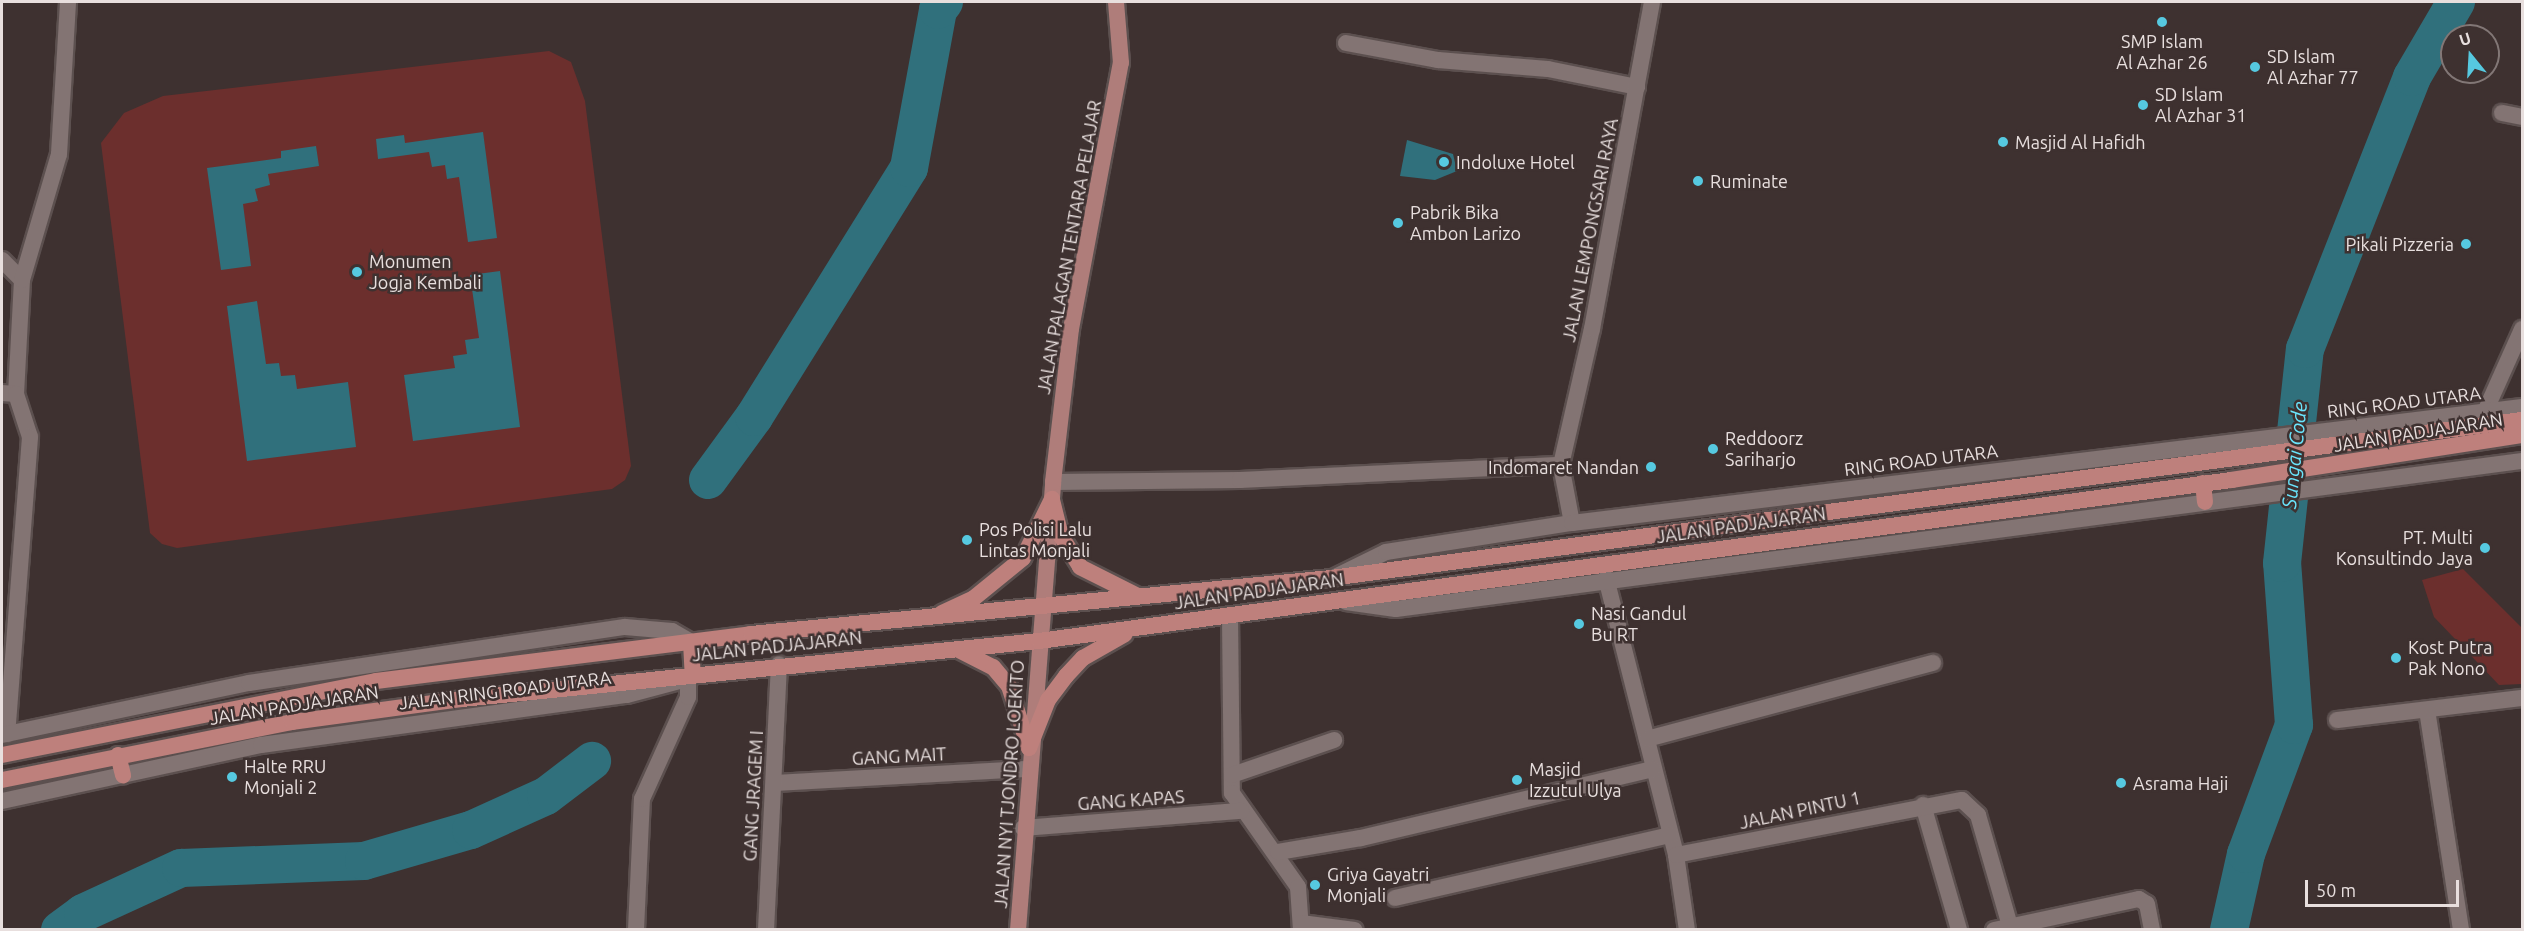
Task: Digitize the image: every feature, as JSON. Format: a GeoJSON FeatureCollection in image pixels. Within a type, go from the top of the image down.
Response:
{"type":"FeatureCollection","features":[{"type":"Feature","properties":{"kind":"highway","name":"JALAN PADJAJARAN"},"geometry":{"type":"LineString","coordinates":[[2,755],[376,681],[691,642],[1331,579],[2322,448],[2480,419],[2523,420]]}},
{"type":"Feature","properties":{"kind":"highway","name":"JALAN PADJAJARAN"},"geometry":{"type":"LineString","coordinates":[[2,780],[292,722],[691,678],[779,664],[1039,641],[2231,480],[2523,435]]}},
{"type":"Feature","properties":{"kind":"highway"},"geometry":{"type":"LineString","coordinates":[[2203,483],[2205,502]]}},
{"type":"Feature","properties":{"kind":"highway"},"geometry":{"type":"LineString","coordinates":[[1052,499],[1060,536],[1080,567],[1141,597]]}},
{"type":"Feature","properties":{"kind":"highway"},"geometry":{"type":"LineString","coordinates":[[930,618],[1003,578],[1039,535],[1052,499]]}},
{"type":"Feature","properties":{"kind":"highway"},"geometry":{"type":"LineString","coordinates":[[1331,579],[1334,601]]}},
{"type":"Feature","properties":{"kind":"highway"},"geometry":{"type":"LineString","coordinates":[[1029,748],[1048,700],[1066,676],[1109,641],[1142,627]]}},
{"type":"Feature","properties":{"kind":"highway"},"geometry":{"type":"LineString","coordinates":[[691,642],[691,678]]}},
{"type":"Feature","properties":{"kind":"highway"},"geometry":{"type":"LineString","coordinates":[[954,649],[993,667],[1009,686],[1029,748]]}},
{"type":"Feature","properties":{"kind":"highway"},"geometry":{"type":"LineString","coordinates":[[118,755],[123,775]]}},
{"type":"Feature","properties":{"kind":"main road","name":"JALAN PALAGAN TENTARA PELAJAR"},"geometry":{"type":"LineString","coordinates":[[1042,607],[1053,482],[1071,329],[1120,63],[1116,2]]}},
{"type":"Feature","properties":{"kind":"main road","name":"JALAN NYI TJONDRO LOEKITO"},"geometry":{"type":"LineString","coordinates":[[1018,930],[1027,768],[1042,607]]}},
{"type":"Feature","properties":{"kind":"street"},"geometry":{"type":"LineString","coordinates":[[68,2],[59,154],[22,280],[9,393],[30,437],[4,734],[249,683],[625,627],[672,631],[691,642]]}},
{"type":"Feature","properties":{"kind":"street","name":"JALAN LEMPONGSARI RAYA"},"geometry":{"type":"LineString","coordinates":[[1561,465],[1652,2]]}},
{"type":"Feature","properties":{"kind":"street"},"geometry":{"type":"LineString","coordinates":[[1346,44],[1438,60],[1548,69],[1637,87]]}},
{"type":"Feature","properties":{"kind":"street"},"geometry":{"type":"LineString","coordinates":[[2502,113],[2523,117]]}},
{"type":"Feature","properties":{"kind":"street"},"geometry":{"type":"LineString","coordinates":[[2,260],[22,280]]}},
{"type":"Feature","properties":{"kind":"street"},"geometry":{"type":"LineString","coordinates":[[2480,419],[2523,329]]}},
{"type":"Feature","properties":{"kind":"street","name":"RING ROAD UTARA"},"geometry":{"type":"LineString","coordinates":[[1331,579],[1386,552],[1572,523],[2307,433],[2480,419],[2523,407]]}},
{"type":"Feature","properties":{"kind":"street"},"geometry":{"type":"LineString","coordinates":[[1334,601],[1396,609],[1606,578],[2522,462]]}},
{"type":"Feature","properties":{"kind":"street"},"geometry":{"type":"LineString","coordinates":[[1053,482],[1240,480],[1561,465],[1572,523]]}},
{"type":"Feature","properties":{"kind":"street"},"geometry":{"type":"LineString","coordinates":[[1606,578],[1670,835],[1681,854],[1687,930]]}},
{"type":"Feature","properties":{"kind":"street"},"geometry":{"type":"LineString","coordinates":[[1230,615],[1232,793],[1241,811],[1278,852],[1298,887],[1301,926],[1355,930]]}},
{"type":"Feature","properties":{"kind":"street"},"geometry":{"type":"LineString","coordinates":[[1647,739],[1933,663]]}},
{"type":"Feature","properties":{"kind":"street","name":"GANG JRAGEM I"},"geometry":{"type":"LineString","coordinates":[[766,930],[779,664]]}},
{"type":"Feature","properties":{"kind":"street"},"geometry":{"type":"LineString","coordinates":[[636,930],[642,799],[688,697],[691,678]]}},
{"type":"Feature","properties":{"kind":"street","name":"JALAN RING ROAD UTARA"},"geometry":{"type":"LineString","coordinates":[[2,801],[375,726],[627,695],[691,678]]}},
{"type":"Feature","properties":{"kind":"street"},"geometry":{"type":"LineString","coordinates":[[2337,720],[2523,698]]}},
{"type":"Feature","properties":{"kind":"street"},"geometry":{"type":"LineString","coordinates":[[2427,710],[2461,930]]}},
{"type":"Feature","properties":{"kind":"street"},"geometry":{"type":"LineString","coordinates":[[1232,775],[1334,740]]}},
{"type":"Feature","properties":{"kind":"street","name":"GANG MAIT"},"geometry":{"type":"LineString","coordinates":[[774,783],[1027,768]]}},
{"type":"Feature","properties":{"kind":"street"},"geometry":{"type":"LineString","coordinates":[[1278,852],[1361,838],[1653,769]]}},
{"type":"Feature","properties":{"kind":"street","name":"JALAN PINTU 1"},"geometry":{"type":"LineString","coordinates":[[1681,854],[1923,805],[1970,802],[2002,928]]}},
{"type":"Feature","properties":{"kind":"street"},"geometry":{"type":"LineString","coordinates":[[1923,805],[1959,930]]}},
{"type":"Feature","properties":{"kind":"street","name":"GANG KAPAS"},"geometry":{"type":"LineString","coordinates":[[1023,828],[1241,811]]}},
{"type":"Feature","properties":{"kind":"street"},"geometry":{"type":"LineString","coordinates":[[1395,898],[1670,835]]}},
{"type":"Feature","properties":{"kind":"street"},"geometry":{"type":"LineString","coordinates":[[2002,928],[2139,899],[2147,904],[2152,930]]}},
{"type":"Feature","properties":{"kind":"shaded area"},"geometry":{"type":"Polygon","coordinates":[[[549,51],[571,62],[585,101],[631,466],[625,480],[612,489],[177,548],[162,544],[150,533],[101,143],[124,113],[163,96],[549,51]]]}},
{"type":"Feature","properties":{"kind":"shaded area"},"geometry":{"type":"Polygon","coordinates":[[[2463,569],[2522,628],[2522,684],[2499,685],[2434,617],[2422,580],[2463,569]]]}},
{"type":"Feature","properties":{"kind":"water"},"geometry":{"type":"Polygon","coordinates":[[[483,132],[497,238],[468,242],[459,177],[447,179],[445,165],[432,167],[429,152],[378,159],[376,139],[404,135],[405,143],[483,132]]]}},
{"type":"Feature","properties":{"kind":"water"},"geometry":{"type":"Polygon","coordinates":[[[1407,140],[1453,154],[1457,171],[1435,180],[1400,176],[1407,140]]]}},
{"type":"Feature","properties":{"kind":"water"},"geometry":{"type":"Polygon","coordinates":[[[316,146],[319,166],[268,174],[270,185],[255,189],[258,201],[243,204],[251,266],[221,270],[207,168],[281,158],[281,151],[316,146]]]}},
{"type":"Feature","properties":{"kind":"water"},"geometry":{"type":"Polygon","coordinates":[[[500,271],[520,427],[413,441],[404,375],[455,368],[453,356],[467,354],[465,340],[479,338],[470,275],[500,271]]]}},
{"type":"Feature","properties":{"kind":"water"},"geometry":{"type":"Polygon","coordinates":[[[257,301],[266,364],[279,363],[281,376],[295,375],[297,389],[348,382],[356,447],[247,461],[227,306],[257,301]]]}},
{"type":"Feature","properties":{"kind":"waterway"},"geometry":{"type":"LineString","coordinates":[[708,480],[754,417],[909,168],[938,10],[944,2]]}},
{"type":"Feature","properties":{"kind":"waterway","name":"Sungai Code"},"geometry":{"type":"LineString","coordinates":[[2229,930],[2246,854],[2294,725],[2282,563],[2305,349],[2412,77],[2456,2]]}},
{"type":"Feature","properties":{"kind":"waterway"},"geometry":{"type":"LineString","coordinates":[[60,930],[83,913],[181,868],[364,861],[471,830],[546,796],[592,761]]}},
{"type":"Feature","properties":{"kind":"place","name":"SMP Islam Al Azhar 26"},"geometry":{"type":"Point","coordinates":[2162,22]}},
{"type":"Feature","properties":{"kind":"place","name":"SD Islam Al Azhar 77"},"geometry":{"type":"Point","coordinates":[2255,67]}},
{"type":"Feature","properties":{"kind":"place","name":"SD Islam Al Azhar 31"},"geometry":{"type":"Point","coordinates":[2143,105]}},
{"type":"Feature","properties":{"kind":"place","name":"Masjid Al Hafidh"},"geometry":{"type":"Point","coordinates":[2003,142]}},
{"type":"Feature","properties":{"kind":"place","name":"Indoluxe Hotel"},"geometry":{"type":"Point","coordinates":[1444,162]}},
{"type":"Feature","properties":{"kind":"place","name":"Ruminate"},"geometry":{"type":"Point","coordinates":[1698,181]}},
{"type":"Feature","properties":{"kind":"place","name":"Pabrik Bika Ambon Larizo"},"geometry":{"type":"Point","coordinates":[1398,223]}},
{"type":"Feature","properties":{"kind":"place","name":"Pikali Pizzeria"},"geometry":{"type":"Point","coordinates":[2466,244]}},
{"type":"Feature","properties":{"kind":"place","name":"Monumen Jogja Kembali"},"geometry":{"type":"Point","coordinates":[357,272]}},
{"type":"Feature","properties":{"kind":"place","name":"Reddoorz Sariharjo"},"geometry":{"type":"Point","coordinates":[1713,449]}},
{"type":"Feature","properties":{"kind":"place","name":"Indomaret Nandan"},"geometry":{"type":"Point","coordinates":[1651,467]}},
{"type":"Feature","properties":{"kind":"place","name":"Pos Polisi Lalu Lintas Monjali"},"geometry":{"type":"Point","coordinates":[967,540]}},
{"type":"Feature","properties":{"kind":"place","name":"PT. Multi Konsultindo Jaya"},"geometry":{"type":"Point","coordinates":[2485,548]}},
{"type":"Feature","properties":{"kind":"place","name":"Nasi Gandul Bu RT"},"geometry":{"type":"Point","coordinates":[1579,624]}},
{"type":"Feature","properties":{"kind":"place","name":"Kost Putra Pak Nono"},"geometry":{"type":"Point","coordinates":[2396,658]}},
{"type":"Feature","properties":{"kind":"place","name":"Halte RRU Monjali 2"},"geometry":{"type":"Point","coordinates":[232,777]}},
{"type":"Feature","properties":{"kind":"place","name":"Masjid Izzutul Ulya"},"geometry":{"type":"Point","coordinates":[1517,780]}},
{"type":"Feature","properties":{"kind":"place","name":"Asrama Haji"},"geometry":{"type":"Point","coordinates":[2121,783]}},
{"type":"Feature","properties":{"kind":"place","name":"Griya Gayatri Monjali"},"geometry":{"type":"Point","coordinates":[1315,885]}}]}
